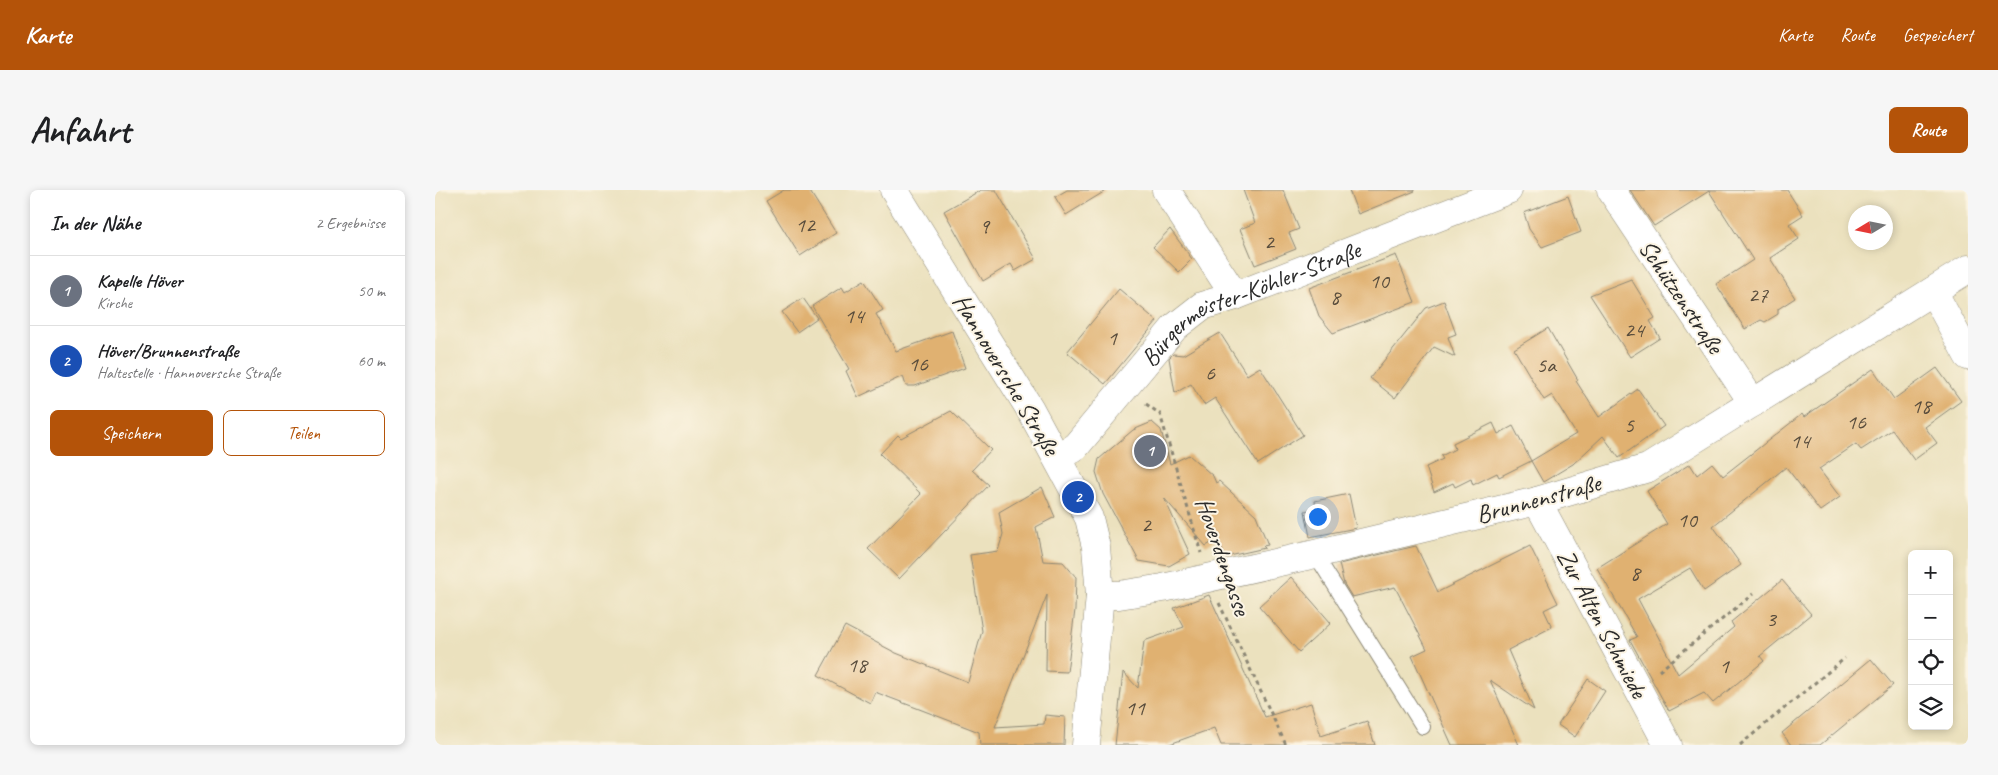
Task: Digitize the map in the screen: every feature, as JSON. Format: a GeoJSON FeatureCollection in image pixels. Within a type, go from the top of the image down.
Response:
{"type":"FeatureCollection","features":[{"type":"Feature","properties":{"kind":"street","name":"Hannoversche Straße"},"geometry":{"type":"LineString","coordinates":[[894,190],[1058,458],[1089,518],[1096,547],[1100,594],[1086,745]]}},
{"type":"Feature","properties":{"kind":"street"},"geometry":{"type":"LineString","coordinates":[[1167,190],[1235,296]]}},
{"type":"Feature","properties":{"kind":"street","name":"Bürgermeister-Köhler-Straße"},"geometry":{"type":"LineString","coordinates":[[1058,458],[1076,446],[1175,327],[1203,306],[1235,296],[1509,190]]}},
{"type":"Feature","properties":{"kind":"street","name":"Schützenstraße"},"geometry":{"type":"LineString","coordinates":[[1611,190],[1753,403]]}},
{"type":"Feature","properties":{"kind":"street","name":"Brunnenstraße"},"geometry":{"type":"LineString","coordinates":[[1100,594],[1119,595],[1209,579],[1537,500],[1648,468],[1968,269]]}},
{"type":"Feature","properties":{"kind":"street"},"geometry":{"type":"LineString","coordinates":[[1933,291],[1968,356]]}},
{"type":"Feature","properties":{"kind":"street","name":"Zur Alten Schmiede"},"geometry":{"type":"LineString","coordinates":[[1537,500],[1669,745]]}},
{"type":"Feature","properties":{"kind":"lane"},"geometry":{"type":"LineString","coordinates":[[1315,554],[1423,727]]}},
{"type":"Feature","properties":{"kind":"path","name":"Hoverdengasse"},"geometry":{"type":"LineString","coordinates":[[1124,389],[1160,414],[1209,579],[1286,745]]}},
{"type":"Feature","properties":{"kind":"path"},"geometry":{"type":"LineString","coordinates":[[1637,687],[1673,661],[1753,594]]}},
{"type":"Feature","properties":{"kind":"path"},"geometry":{"type":"LineString","coordinates":[[1740,745],[1845,658]]}},
{"type":"Feature","properties":{"kind":"building"},"geometry":{"type":"Polygon","coordinates":[[[784,190],[809,190],[836,233],[800,256],[766,201],[784,190]]]}},
{"type":"Feature","properties":{"kind":"building"},"geometry":{"type":"Polygon","coordinates":[[[981,190],[996,190],[1036,259],[1015,271],[1011,264],[983,281],[944,211],[981,190]]]}},
{"type":"Feature","properties":{"kind":"building"},"geometry":{"type":"Polygon","coordinates":[[[1067,190],[1107,190],[1066,215],[1055,197],[1067,190]]]}},
{"type":"Feature","properties":{"kind":"building"},"geometry":{"type":"Polygon","coordinates":[[[1243,190],[1283,190],[1299,229],[1289,233],[1296,249],[1255,265],[1240,229],[1255,223],[1243,190]]]}},
{"type":"Feature","properties":{"kind":"building"},"geometry":{"type":"Polygon","coordinates":[[[1349,190],[1415,190],[1415,191],[1358,214],[1349,190]]]}},
{"type":"Feature","properties":{"kind":"building"},"geometry":{"type":"Polygon","coordinates":[[[1630,190],[1787,190],[1803,215],[1789,224],[1799,239],[1770,258],[1795,298],[1778,309],[1778,314],[1765,322],[1761,320],[1745,329],[1716,284],[1753,260],[1709,191],[1654,226],[1630,190]]]}},
{"type":"Feature","properties":{"kind":"building"},"geometry":{"type":"Polygon","coordinates":[[[1568,196],[1581,232],[1542,247],[1529,229],[1524,213],[1568,196]]]}},
{"type":"Feature","properties":{"kind":"building"},"geometry":{"type":"Polygon","coordinates":[[[1170,229],[1192,259],[1179,272],[1153,247],[1170,229]]]}},
{"type":"Feature","properties":{"kind":"building"},"geometry":{"type":"Polygon","coordinates":[[[1396,255],[1415,302],[1333,333],[1319,316],[1309,288],[1396,255]]]}},
{"type":"Feature","properties":{"kind":"building"},"geometry":{"type":"Polygon","coordinates":[[[1631,279],[1655,318],[1650,321],[1660,338],[1630,357],[1590,295],[1631,279]]]}},
{"type":"Feature","properties":{"kind":"building"},"geometry":{"type":"Polygon","coordinates":[[[864,280],[883,310],[876,314],[896,351],[952,331],[965,368],[915,386],[906,386],[903,376],[858,397],[846,371],[849,369],[812,306],[842,287],[845,292],[864,280]]]}},
{"type":"Feature","properties":{"kind":"building"},"geometry":{"type":"Polygon","coordinates":[[[1119,289],[1157,321],[1105,384],[1067,352],[1119,289]]]}},
{"type":"Feature","properties":{"kind":"building"},"geometry":{"type":"Polygon","coordinates":[[[803,298],[817,318],[797,332],[782,312],[803,298]]]}},
{"type":"Feature","properties":{"kind":"building"},"geometry":{"type":"Polygon","coordinates":[[[1444,301],[1456,334],[1448,337],[1455,357],[1434,347],[1395,398],[1370,378],[1426,308],[1444,301]]]}},
{"type":"Feature","properties":{"kind":"building"},"geometry":{"type":"Polygon","coordinates":[[[1548,328],[1578,380],[1576,381],[1599,417],[1638,389],[1664,426],[1619,458],[1603,436],[1573,464],[1543,482],[1531,461],[1576,434],[1552,395],[1544,400],[1514,349],[1548,328]]]}},
{"type":"Feature","properties":{"kind":"building"},"geometry":{"type":"Polygon","coordinates":[[[1220,333],[1247,375],[1260,367],[1303,435],[1258,464],[1215,398],[1204,405],[1191,384],[1175,393],[1169,358],[1173,354],[1183,355],[1220,333]]]}},
{"type":"Feature","properties":{"kind":"building"},"geometry":{"type":"Polygon","coordinates":[[[1937,368],[1961,401],[1925,427],[1937,443],[1914,460],[1892,430],[1861,450],[1856,444],[1819,469],[1840,497],[1820,511],[1786,467],[1713,526],[1741,565],[1704,591],[1690,568],[1638,599],[1678,674],[1734,627],[1731,622],[1782,580],[1811,614],[1760,656],[1764,661],[1713,703],[1704,693],[1669,711],[1630,640],[1637,637],[1597,568],[1667,524],[1647,491],[1690,464],[1697,475],[1712,463],[1723,476],[1802,414],[1804,417],[1873,369],[1894,399],[1937,368]]]}},
{"type":"Feature","properties":{"kind":"building"},"geometry":{"type":"Polygon","coordinates":[[[951,411],[991,450],[972,470],[989,485],[899,579],[868,549],[921,494],[880,454],[898,435],[901,438],[951,411]]]}},
{"type":"Feature","properties":{"kind":"building"},"geometry":{"type":"Polygon","coordinates":[[[1152,422],[1161,430],[1170,464],[1189,455],[1213,476],[1216,483],[1219,481],[1256,515],[1268,545],[1263,546],[1265,548],[1225,557],[1218,539],[1206,546],[1164,498],[1190,554],[1169,566],[1139,561],[1103,494],[1096,472],[1099,459],[1133,430],[1152,422]]]}},
{"type":"Feature","properties":{"kind":"building"},"geometry":{"type":"Polygon","coordinates":[[[1493,423],[1498,434],[1513,426],[1531,461],[1499,477],[1497,473],[1473,485],[1471,479],[1455,487],[1453,483],[1434,492],[1426,467],[1443,459],[1441,456],[1455,449],[1453,443],[1493,423]]]}},
{"type":"Feature","properties":{"kind":"building"},"geometry":{"type":"Polygon","coordinates":[[[1042,487],[1055,517],[1036,527],[1043,561],[1063,562],[1076,577],[1075,610],[1067,672],[1046,671],[1047,595],[995,727],[1044,724],[1045,715],[1065,717],[1064,745],[980,745],[979,732],[875,692],[870,703],[818,675],[845,626],[896,653],[968,682],[982,631],[970,555],[998,551],[1003,534],[999,512],[1042,487]]]}},
{"type":"Feature","properties":{"kind":"building"},"geometry":{"type":"Polygon","coordinates":[[[1349,494],[1356,528],[1310,537],[1305,511],[1316,509],[1315,501],[1349,494]]]}},
{"type":"Feature","properties":{"kind":"building"},"geometry":{"type":"Polygon","coordinates":[[[1416,546],[1438,592],[1530,546],[1558,603],[1544,610],[1552,627],[1508,650],[1534,710],[1490,680],[1519,745],[1452,745],[1412,656],[1427,649],[1395,587],[1352,597],[1344,584],[1339,564],[1416,546]]]}},
{"type":"Feature","properties":{"kind":"building"},"geometry":{"type":"Polygon","coordinates":[[[1291,577],[1331,623],[1299,652],[1259,606],[1291,577]]]}},
{"type":"Feature","properties":{"kind":"building"},"geometry":{"type":"Polygon","coordinates":[[[1209,595],[1265,717],[1311,703],[1321,736],[1367,721],[1375,745],[1221,745],[1214,728],[1167,745],[1115,745],[1123,672],[1138,688],[1144,641],[1184,627],[1174,608],[1209,595]]]}},
{"type":"Feature","properties":{"kind":"building"},"geometry":{"type":"Polygon","coordinates":[[[1871,659],[1893,685],[1820,745],[1791,745],[1782,733],[1871,659]]]}},
{"type":"Feature","properties":{"kind":"building"},"geometry":{"type":"Polygon","coordinates":[[[1588,679],[1605,691],[1575,737],[1558,725],[1588,679]]]}},
{"type":"Feature","properties":{"kind":"place","name":"Kapelle Höver"},"geometry":{"type":"Point","coordinates":[1150,451]}},
{"type":"Feature","properties":{"kind":"place","name":"Höver/Brunnenstraße"},"geometry":{"type":"Point","coordinates":[1078,497]}}]}
